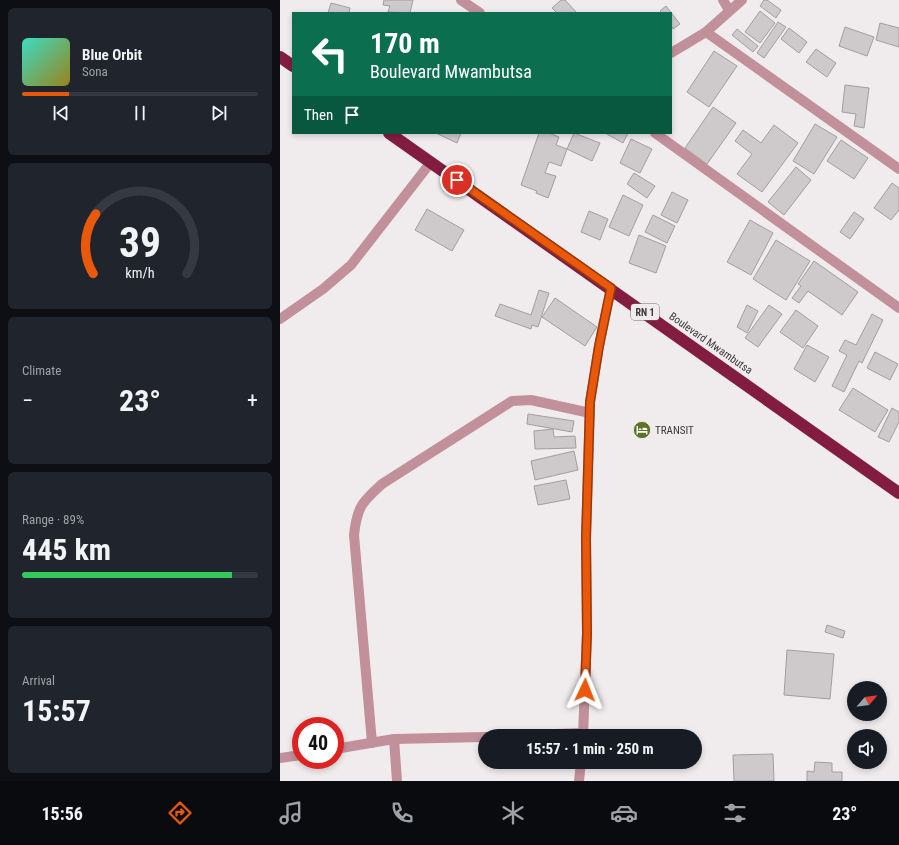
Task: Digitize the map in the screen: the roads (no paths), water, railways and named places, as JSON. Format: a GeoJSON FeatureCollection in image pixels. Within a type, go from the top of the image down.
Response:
{"type":"FeatureCollection","features":[{"type":"Feature","properties":{"kind":"highway"},"geometry":{"type":"LineString","coordinates":[[280,58],[292,65]]}},
{"type":"Feature","properties":{"kind":"highway","name":"Boulevard Mwambutsa"},"geometry":{"type":"LineString","coordinates":[[390,134],[611,288],[899,493]]}},
{"type":"Feature","properties":{"kind":"street"},"geometry":{"type":"LineString","coordinates":[[723,0],[730,10]]}},
{"type":"Feature","properties":{"kind":"street"},"geometry":{"type":"LineString","coordinates":[[672,52],[706,32],[742,0]]}},
{"type":"Feature","properties":{"kind":"street"},"geometry":{"type":"LineString","coordinates":[[468,2],[479,12]]}},
{"type":"Feature","properties":{"kind":"street"},"geometry":{"type":"LineString","coordinates":[[706,32],[899,169]]}},
{"type":"Feature","properties":{"kind":"street"},"geometry":{"type":"LineString","coordinates":[[656,134],[899,308]]}},
{"type":"Feature","properties":{"kind":"street"},"geometry":{"type":"LineString","coordinates":[[280,318],[317,293],[351,265],[431,162]]}},
{"type":"Feature","properties":{"kind":"street"},"geometry":{"type":"LineString","coordinates":[[583,729],[587,633],[586,538],[590,414],[599,346],[611,288]]}},
{"type":"Feature","properties":{"kind":"street"},"geometry":{"type":"LineString","coordinates":[[372,743],[354,535],[356,515],[365,499],[382,484],[512,401],[531,400],[590,414]]}},
{"type":"Feature","properties":{"kind":"street"},"geometry":{"type":"LineString","coordinates":[[344,748],[394,739],[478,737]]}},
{"type":"Feature","properties":{"kind":"street"},"geometry":{"type":"LineString","coordinates":[[394,739],[397,781]]}},
{"type":"Feature","properties":{"kind":"street"},"geometry":{"type":"LineString","coordinates":[[280,758],[292,756]]}},
{"type":"Feature","properties":{"kind":"street"},"geometry":{"type":"LineString","coordinates":[[579,781],[580,769]]}},
{"type":"Feature","properties":{"kind":"place","name":"TRANSIT"},"geometry":{"type":"Point","coordinates":[642,430]}}]}
